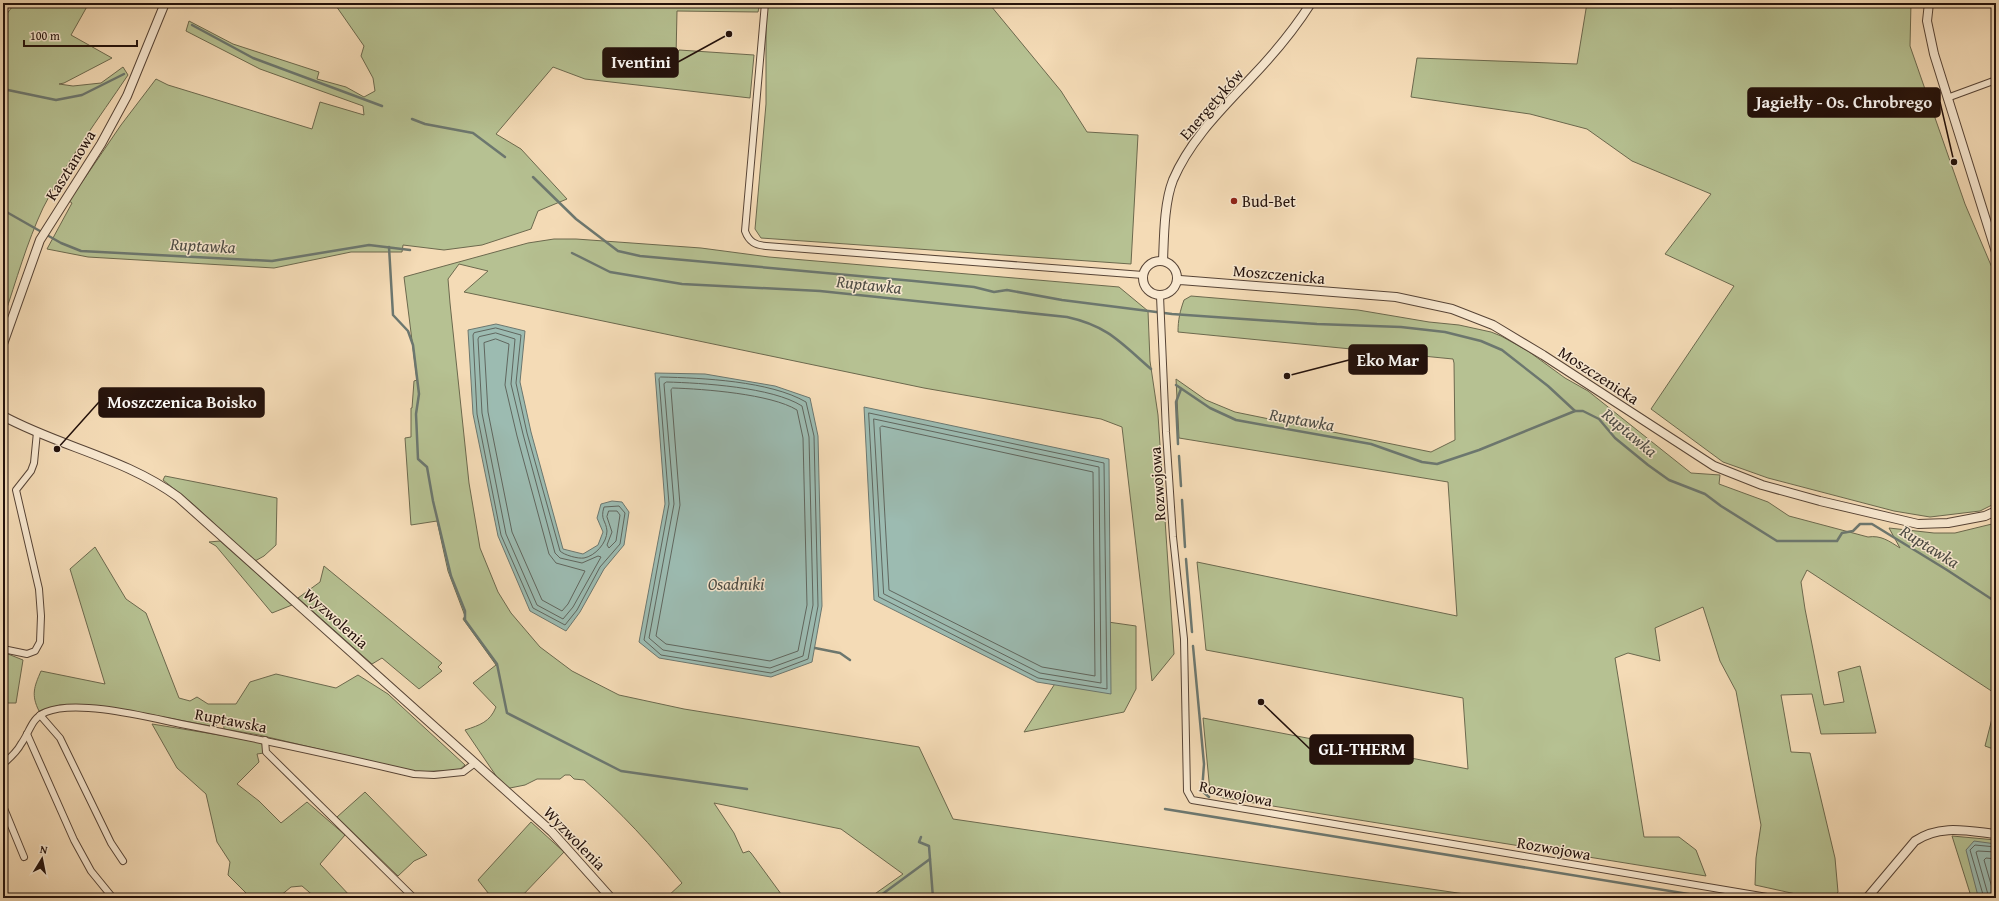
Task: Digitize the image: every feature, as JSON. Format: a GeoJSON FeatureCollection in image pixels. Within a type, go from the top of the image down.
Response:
{"type":"FeatureCollection","features":[{"type":"Feature","properties":{"kind":"street"},"geometry":{"type":"LineString","coordinates":[[3,8],[7,3]]}},
{"type":"Feature","properties":{"kind":"street","name":"Kasztanowa"},"geometry":{"type":"LineString","coordinates":[[3,344],[40,240],[101,144],[127,96],[165,3]]}},
{"type":"Feature","properties":{"kind":"street"},"geometry":{"type":"LineString","coordinates":[[765,3],[745,231],[750,241],[757,245],[766,246],[1143,275]]}},
{"type":"Feature","properties":{"kind":"street","name":"Energetyków"},"geometry":{"type":"LineString","coordinates":[[1163,261],[1166,214],[1173,182],[1181,163],[1202,132],[1267,60],[1302,18],[1311,3]]}},
{"type":"Feature","properties":{"kind":"street"},"geometry":{"type":"LineString","coordinates":[[1929,3],[1927,21],[1934,54],[1996,252]]}},
{"type":"Feature","properties":{"kind":"street"},"geometry":{"type":"LineString","coordinates":[[1947,98],[1996,80]]}},
{"type":"Feature","properties":{"kind":"street"},"geometry":{"type":"LineString","coordinates":[[1163,261],[1172,266],[1175,271],[1177,282],[1171,291],[1160,296],[1147,290],[1144,285],[1143,275],[1148,266],[1152,263],[1163,261]]}},
{"type":"Feature","properties":{"kind":"street","name":"Moszczenicka"},"geometry":{"type":"LineString","coordinates":[[1177,282],[1180,280],[1396,297],[1452,309],[1493,325],[1549,359],[1714,466],[1762,485],[1820,501],[1918,524],[1948,523],[1985,516],[1996,511]]}},
{"type":"Feature","properties":{"kind":"street","name":"Rozwojowa"},"geometry":{"type":"LineString","coordinates":[[1160,296],[1166,432],[1173,537],[1184,640],[1187,791],[1192,800],[1773,898]]}},
{"type":"Feature","properties":{"kind":"street","name":"Wyzwolenia"},"geometry":{"type":"LineString","coordinates":[[3,416],[37,432],[138,472],[178,496],[554,833],[611,898]]}},
{"type":"Feature","properties":{"kind":"street"},"geometry":{"type":"LineString","coordinates":[[3,649],[28,654],[34,651],[40,642],[41,616],[39,588],[16,490],[31,471],[34,463],[37,432]]}},
{"type":"Feature","properties":{"kind":"street","name":"Ruptawska"},"geometry":{"type":"LineString","coordinates":[[40,715],[56,709],[64,708],[103,710],[265,740],[414,774],[434,775],[463,772],[475,763]]}},
{"type":"Feature","properties":{"kind":"street"},"geometry":{"type":"LineString","coordinates":[[3,764],[16,752],[30,726],[40,715],[60,738],[111,843],[123,860]]}},
{"type":"Feature","properties":{"kind":"street"},"geometry":{"type":"LineString","coordinates":[[27,734],[74,840],[91,871],[113,898]]}},
{"type":"Feature","properties":{"kind":"street"},"geometry":{"type":"LineString","coordinates":[[265,740],[266,752],[414,898]]}},
{"type":"Feature","properties":{"kind":"street"},"geometry":{"type":"LineString","coordinates":[[3,806],[24,857]]}},
{"type":"Feature","properties":{"kind":"street"},"geometry":{"type":"LineString","coordinates":[[1867,898],[1909,848],[1924,835],[1951,829],[1996,834]]}},
{"type":"Feature","properties":{"kind":"green space"},"geometry":{"type":"Polygon","coordinates":[[[15,3],[89,3],[71,35],[112,58],[64,83],[59,84],[73,86],[101,83],[123,67],[128,75],[72,157],[43,208],[27,248],[4,317],[3,19],[15,3]]]}},
{"type":"Feature","properties":{"kind":"green space"},"geometry":{"type":"Polygon","coordinates":[[[334,3],[760,3],[758,12],[677,11],[676,57],[679,50],[754,55],[750,98],[585,79],[553,67],[496,134],[521,149],[567,199],[538,211],[531,229],[482,245],[444,250],[403,245],[402,252],[351,252],[274,268],[88,257],[47,249],[72,203],[69,201],[121,125],[156,79],[168,85],[312,129],[320,102],[364,115],[363,106],[260,69],[186,31],[189,21],[233,44],[319,72],[317,79],[346,87],[364,97],[375,91],[373,78],[361,56],[364,46],[334,3]]]}},
{"type":"Feature","properties":{"kind":"green space"},"geometry":{"type":"Polygon","coordinates":[[[766,3],[969,3],[991,6],[1061,91],[1087,132],[1138,135],[1131,264],[761,238],[755,229],[766,104],[766,3]]]}},
{"type":"Feature","properties":{"kind":"green space"},"geometry":{"type":"Polygon","coordinates":[[[1587,3],[1658,3],[1671,8],[1681,3],[1911,3],[1910,46],[1965,204],[1996,277],[1996,503],[1980,511],[1930,517],[1894,511],[1768,478],[1723,462],[1651,409],[1734,286],[1665,254],[1711,194],[1632,161],[1587,129],[1530,114],[1411,97],[1417,58],[1577,64],[1587,3]]]}},
{"type":"Feature","properties":{"kind":"green space"},"geometry":{"type":"Polygon","coordinates":[[[554,239],[576,239],[701,248],[769,257],[1119,287],[1148,311],[1150,361],[1158,415],[1174,654],[1152,681],[1122,427],[1101,419],[924,388],[464,292],[488,271],[459,264],[448,279],[469,483],[480,548],[498,592],[511,613],[540,647],[572,671],[619,695],[684,709],[919,747],[953,819],[1492,898],[869,898],[903,874],[841,829],[714,803],[734,833],[743,853],[749,851],[751,853],[784,898],[666,898],[682,883],[635,829],[584,780],[574,779],[570,775],[565,775],[560,779],[537,779],[525,785],[505,789],[465,730],[488,720],[494,712],[496,707],[473,683],[496,665],[463,619],[465,616],[448,571],[437,521],[411,525],[405,438],[411,437],[411,408],[414,381],[417,380],[404,277],[528,243],[554,239]]]}},
{"type":"Feature","properties":{"kind":"green space"},"geometry":{"type":"Polygon","coordinates":[[[1191,296],[1358,310],[1429,322],[1459,325],[1491,332],[1528,351],[1565,378],[1588,391],[1691,473],[1720,475],[1719,484],[1768,502],[1789,516],[1868,537],[1881,538],[1900,548],[1889,528],[1934,533],[1955,533],[1996,523],[1996,694],[1807,570],[1801,582],[1824,705],[1844,702],[1838,672],[1860,666],[1876,733],[1821,734],[1812,694],[1781,695],[1791,752],[1810,753],[1835,858],[1838,892],[1833,898],[1814,898],[1755,885],[1756,858],[1761,825],[1736,691],[1720,661],[1703,607],[1655,628],[1660,661],[1628,653],[1615,658],[1644,837],[1679,837],[1696,850],[1706,876],[1223,798],[1210,792],[1203,718],[1468,769],[1463,698],[1206,650],[1197,562],[1457,616],[1448,482],[1179,438],[1176,379],[1206,400],[1235,412],[1431,452],[1455,440],[1454,363],[1453,359],[1178,332],[1181,308],[1184,300],[1191,296]]]}},
{"type":"Feature","properties":{"kind":"green space"},"geometry":{"type":"Polygon","coordinates":[[[165,476],[277,498],[276,545],[264,556],[255,561],[193,504],[163,480],[165,476]]]}},
{"type":"Feature","properties":{"kind":"green space"},"geometry":{"type":"Polygon","coordinates":[[[220,541],[292,605],[272,613],[216,546],[209,542],[220,541]]]}},
{"type":"Feature","properties":{"kind":"green space"},"geometry":{"type":"Polygon","coordinates":[[[95,547],[126,599],[146,613],[179,698],[190,701],[197,697],[208,704],[236,704],[250,682],[276,674],[336,688],[358,675],[388,694],[465,765],[459,770],[416,772],[259,735],[224,729],[223,717],[218,716],[216,727],[142,713],[71,705],[60,705],[39,711],[34,696],[34,691],[41,671],[105,684],[70,569],[95,547]]]}},
{"type":"Feature","properties":{"kind":"green space"},"geometry":{"type":"Polygon","coordinates":[[[324,566],[442,663],[438,667],[442,671],[419,689],[382,658],[372,664],[298,598],[320,582],[324,566]]]}},
{"type":"Feature","properties":{"kind":"green space"},"geometry":{"type":"Polygon","coordinates":[[[1108,622],[1136,626],[1136,689],[1124,712],[1024,732],[1056,682],[1108,622]]]}},
{"type":"Feature","properties":{"kind":"green space"},"geometry":{"type":"Polygon","coordinates":[[[3,652],[23,660],[16,703],[3,703],[3,652]]]}},
{"type":"Feature","properties":{"kind":"green space"},"geometry":{"type":"Polygon","coordinates":[[[1996,703],[1996,750],[1985,746],[1996,703]]]}},
{"type":"Feature","properties":{"kind":"green space"},"geometry":{"type":"Polygon","coordinates":[[[152,724],[262,742],[264,753],[257,754],[259,762],[237,784],[259,801],[281,823],[307,802],[345,835],[320,864],[352,898],[316,898],[302,886],[291,887],[280,896],[282,898],[251,898],[228,875],[230,862],[217,842],[206,794],[177,768],[152,724]]]}},
{"type":"Feature","properties":{"kind":"green space"},"geometry":{"type":"Polygon","coordinates":[[[365,792],[427,855],[414,861],[398,876],[337,817],[365,792]]]}},
{"type":"Feature","properties":{"kind":"green space"},"geometry":{"type":"Polygon","coordinates":[[[531,822],[564,852],[520,898],[492,898],[478,880],[531,822]]]}},
{"type":"Feature","properties":{"kind":"green space"},"geometry":{"type":"Polygon","coordinates":[[[1952,836],[1996,840],[1996,898],[1969,898],[1970,893],[1952,836]]]}},
{"type":"Feature","properties":{"kind":"water"},"geometry":{"type":"Polygon","coordinates":[[[496,324],[525,331],[520,382],[531,432],[563,549],[583,554],[598,545],[603,532],[597,518],[601,504],[612,501],[622,502],[629,512],[624,545],[604,569],[580,612],[566,631],[530,611],[498,536],[473,414],[468,330],[496,324]]]}},
{"type":"Feature","properties":{"kind":"water","name":"Osadniki"},"geometry":{"type":"Polygon","coordinates":[[[655,373],[705,374],[775,386],[810,398],[818,436],[822,606],[812,662],[771,677],[659,658],[639,642],[665,504],[655,373]]]}},
{"type":"Feature","properties":{"kind":"water"},"geometry":{"type":"Polygon","coordinates":[[[864,407],[1109,459],[1111,694],[1037,682],[874,600],[864,407]]]}},
{"type":"Feature","properties":{"kind":"water"},"geometry":{"type":"Polygon","coordinates":[[[1974,841],[1996,844],[1996,898],[1978,896],[1966,850],[1974,841]]]}},
{"type":"Feature","properties":{"kind":"waterway"},"geometry":{"type":"LineString","coordinates":[[192,25],[253,58],[382,106]]}},
{"type":"Feature","properties":{"kind":"waterway"},"geometry":{"type":"LineString","coordinates":[[3,89],[56,100],[82,95],[124,74]]}},
{"type":"Feature","properties":{"kind":"waterway"},"geometry":{"type":"LineString","coordinates":[[412,119],[425,124],[473,133],[505,157]]}},
{"type":"Feature","properties":{"kind":"waterway"},"geometry":{"type":"LineString","coordinates":[[533,177],[576,219],[618,251],[640,256],[974,287],[994,292],[1007,290],[1062,300],[1172,314],[1317,324],[1401,327],[1445,332],[1481,341],[1502,350],[1548,386],[1575,411]]}},
{"type":"Feature","properties":{"kind":"waterway","name":"Ruptawka"},"geometry":{"type":"LineString","coordinates":[[3,210],[61,243],[81,251],[272,261],[369,245],[410,250]]}},
{"type":"Feature","properties":{"kind":"waterway"},"geometry":{"type":"LineString","coordinates":[[389,247],[393,315],[408,331],[413,345],[419,394],[416,414],[418,459],[427,467],[433,501],[451,576],[465,611],[465,620],[497,664],[507,713],[621,771],[747,789]]}},
{"type":"Feature","properties":{"kind":"waterway","name":"Ruptawka"},"geometry":{"type":"LineString","coordinates":[[572,253],[610,272],[682,284],[820,291],[1067,317],[1093,325],[1104,331],[1122,343],[1151,369]]}},
{"type":"Feature","properties":{"kind":"waterway","name":"Ruptawka"},"geometry":{"type":"LineString","coordinates":[[1176,385],[1210,408],[1236,420],[1371,444],[1422,462],[1437,464],[1479,450],[1575,411],[1583,411],[1599,419],[1615,438],[1669,480],[1705,494],[1721,506],[1777,541],[1837,541],[1842,533],[1853,531],[1860,524],[1872,524],[1996,602]]}},
{"type":"Feature","properties":{"kind":"waterway"},"geometry":{"type":"LineString","coordinates":[[1178,444],[1176,402],[1181,389]]}},
{"type":"Feature","properties":{"kind":"waterway"},"geometry":{"type":"LineString","coordinates":[[1179,456],[1181,486]]}},
{"type":"Feature","properties":{"kind":"waterway"},"geometry":{"type":"LineString","coordinates":[[1182,500],[1185,547]]}},
{"type":"Feature","properties":{"kind":"waterway"},"geometry":{"type":"LineString","coordinates":[[1186,559],[1192,632]]}},
{"type":"Feature","properties":{"kind":"waterway"},"geometry":{"type":"LineString","coordinates":[[1193,646],[1204,764],[1202,791],[1209,797]]}},
{"type":"Feature","properties":{"kind":"waterway"},"geometry":{"type":"LineString","coordinates":[[815,648],[840,653],[850,660]]}},
{"type":"Feature","properties":{"kind":"waterway"},"geometry":{"type":"LineString","coordinates":[[1165,809],[1713,898]]}},
{"type":"Feature","properties":{"kind":"waterway"},"geometry":{"type":"LineString","coordinates":[[921,837],[919,842],[929,846],[933,898]]}},
{"type":"Feature","properties":{"kind":"waterway"},"geometry":{"type":"LineString","coordinates":[[877,898],[930,859]]}},
{"type":"Feature","properties":{"kind":"place","name":"Iventini"},"geometry":{"type":"Point","coordinates":[729,34]}},
{"type":"Feature","properties":{"kind":"place","name":"Jagiełły - Os. Chrobrego"},"geometry":{"type":"Point","coordinates":[1954,162]}},
{"type":"Feature","properties":{"kind":"place","name":"Bud-Bet"},"geometry":{"type":"Point","coordinates":[1234,201]}},
{"type":"Feature","properties":{"kind":"place","name":"Eko Mar"},"geometry":{"type":"Point","coordinates":[1287,376]}},
{"type":"Feature","properties":{"kind":"place","name":"Moszczenica Boisko"},"geometry":{"type":"Point","coordinates":[57,449]}},
{"type":"Feature","properties":{"kind":"place","name":"GLI-THERM"},"geometry":{"type":"Point","coordinates":[1261,702]}}]}
